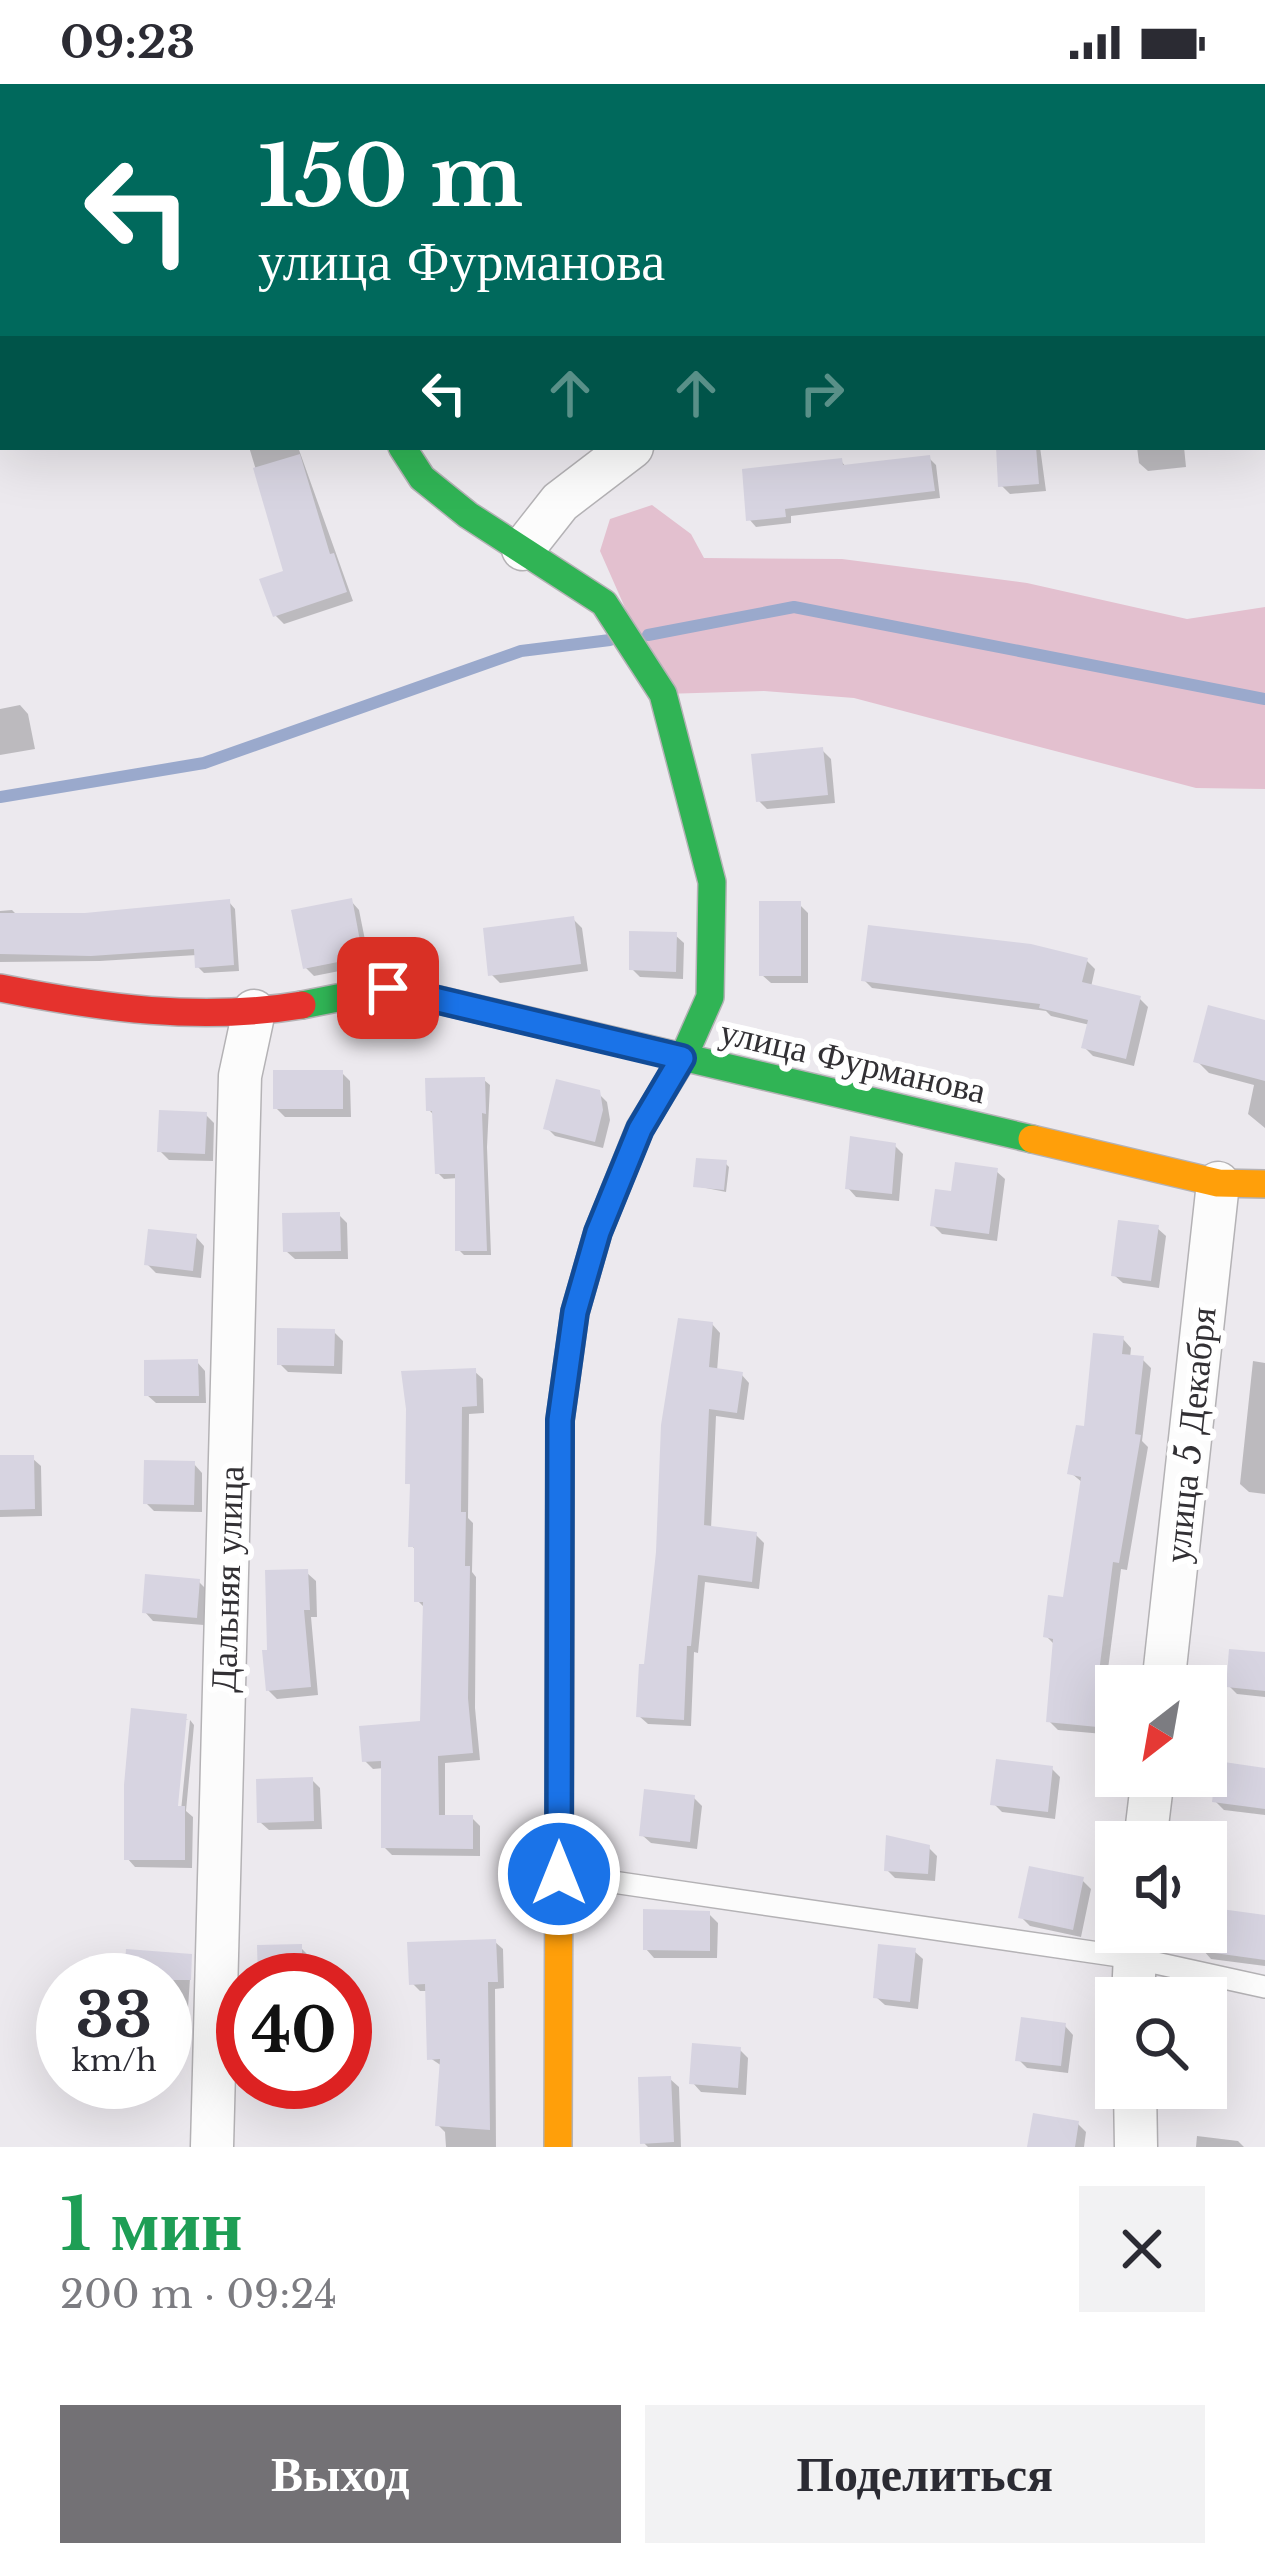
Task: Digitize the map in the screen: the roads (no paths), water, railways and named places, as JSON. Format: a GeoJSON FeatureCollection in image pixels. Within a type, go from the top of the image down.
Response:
{"type":"FeatureCollection","features":[{"type":"Feature","properties":{"kind":"street"},"geometry":{"type":"LineString","coordinates":[[404,450],[422,478],[468,514],[604,603],[662,694],[712,882],[710,997],[682,1058],[640,1129],[598,1232],[575,1312],[560,1420],[558,2147]]}},
{"type":"Feature","properties":{"kind":"street"},"geometry":{"type":"LineString","coordinates":[[523,549],[560,502],[628,450]]}},
{"type":"Feature","properties":{"kind":"street","name":"улица Фурманова"},"geometry":{"type":"LineString","coordinates":[[0,988],[141,1011],[254,1012],[388,988],[1218,1183],[1265,1184]]}},
{"type":"Feature","properties":{"kind":"street","name":"Дальняя улица"},"geometry":{"type":"LineString","coordinates":[[212,2147],[240,1076],[254,1012]]}},
{"type":"Feature","properties":{"kind":"street","name":"улица 5 Декабря"},"geometry":{"type":"LineString","coordinates":[[1165,1665],[1218,1183]]}},
{"type":"Feature","properties":{"kind":"street"},"geometry":{"type":"LineString","coordinates":[[1135,2109],[1136,2147]]}},
{"type":"Feature","properties":{"kind":"lane"},"geometry":{"type":"LineString","coordinates":[[559,1874],[1265,1987]]}},
{"type":"Feature","properties":{"kind":"waterway"},"geometry":{"type":"LineString","coordinates":[[648,635],[794,607],[1265,699]]}},
{"type":"Feature","properties":{"kind":"waterway"},"geometry":{"type":"LineString","coordinates":[[0,797],[204,763],[521,651],[610,640]]}}]}
